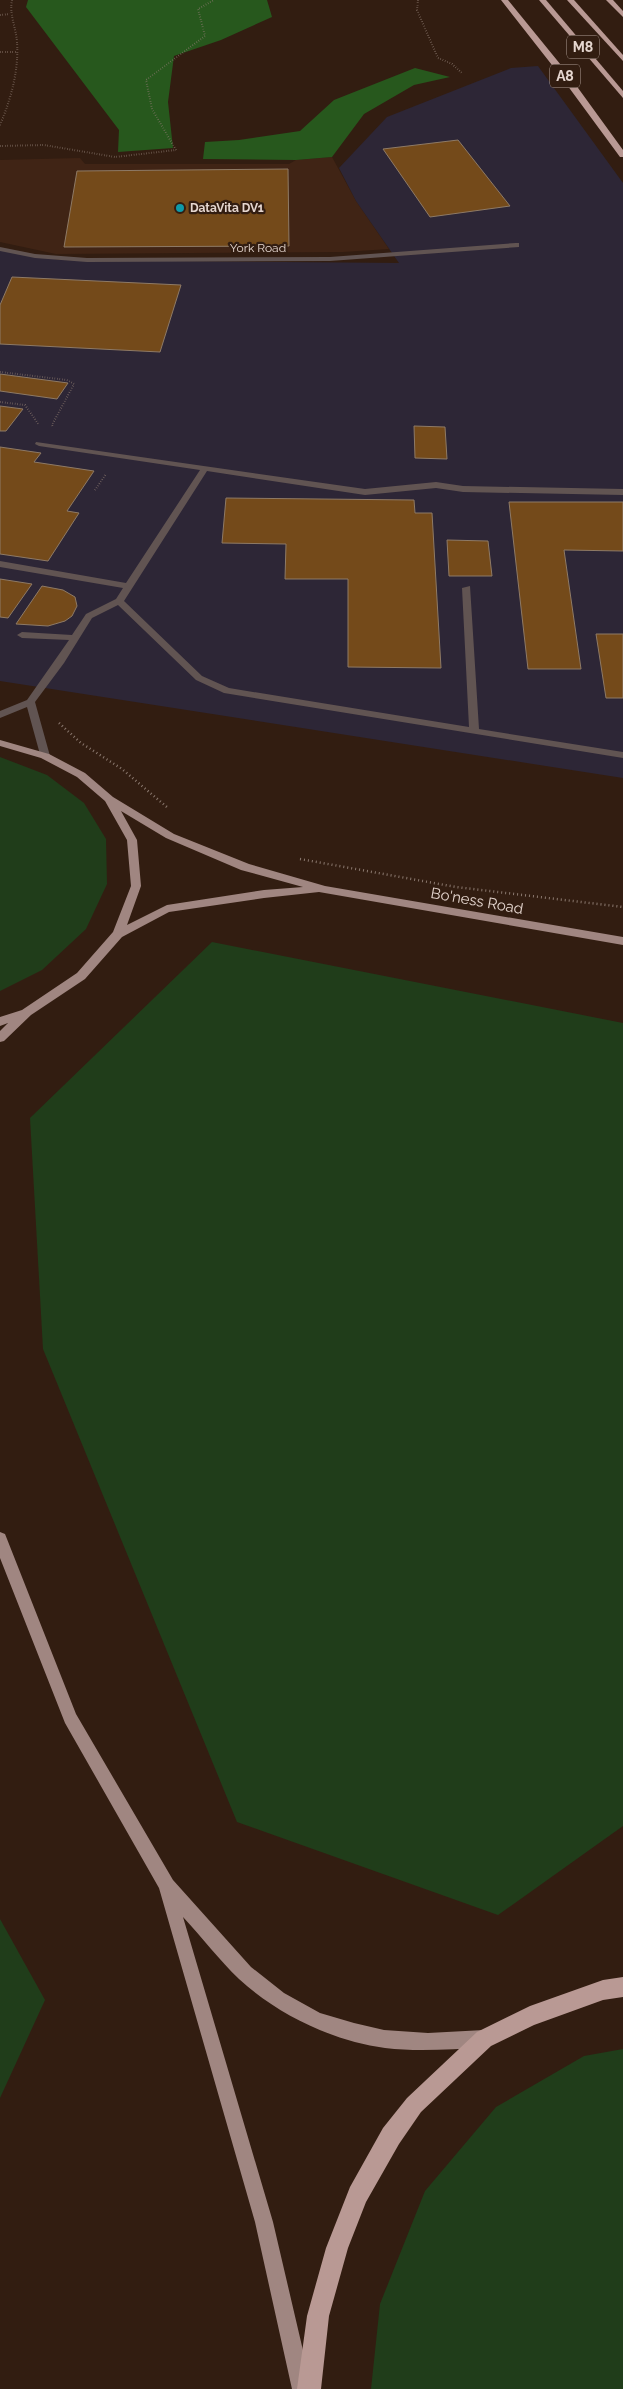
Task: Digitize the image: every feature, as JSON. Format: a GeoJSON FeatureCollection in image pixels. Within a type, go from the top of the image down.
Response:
{"type":"FeatureCollection","features":[{"type":"Feature","properties":{"kind":"highway","name":"A8"},"geometry":{"type":"LineString","coordinates":[[504,0],[562,72],[623,155]]}},
{"type":"Feature","properties":{"kind":"highway","name":"M8"},"geometry":{"type":"LineString","coordinates":[[542,0],[623,96]]}},
{"type":"Feature","properties":{"kind":"highway","name":"M8"},"geometry":{"type":"LineString","coordinates":[[570,0],[623,59]]}},
{"type":"Feature","properties":{"kind":"highway"},"geometry":{"type":"LineString","coordinates":[[609,0],[623,15]]}},
{"type":"Feature","properties":{"kind":"highway"},"geometry":{"type":"LineString","coordinates":[[309,2389],[318,2316],[337,2248],[358,2195],[391,2136],[414,2105],[484,2039],[530,2016],[603,1990],[623,1987]]}},
{"type":"Feature","properties":{"kind":"main road"},"geometry":{"type":"LineString","coordinates":[[0,743],[45,756],[81,775],[109,799],[132,840],[136,886],[118,934],[81,976],[27,1012],[0,1038]]}},
{"type":"Feature","properties":{"kind":"main road","name":"Bo'ness Road"},"geometry":{"type":"LineString","coordinates":[[109,799],[170,836],[245,867],[325,890],[623,941]]}},
{"type":"Feature","properties":{"kind":"main road","name":"Bo'ness Road"},"geometry":{"type":"LineString","coordinates":[[118,934],[167,909],[254,895],[325,890]]}},
{"type":"Feature","properties":{"kind":"main road"},"geometry":{"type":"LineString","coordinates":[[0,1022],[27,1012]]}},
{"type":"Feature","properties":{"kind":"main road"},"geometry":{"type":"LineString","coordinates":[[0,1539],[70,1718],[167,1886],[245,1973],[278,1999],[316,2020],[384,2039],[428,2042],[484,2039]]}},
{"type":"Feature","properties":{"kind":"main road"},"geometry":{"type":"LineString","coordinates":[[167,1886],[264,2222],[302,2389]]}},
{"type":"Feature","properties":{"kind":"street","name":"York Road"},"geometry":{"type":"LineString","coordinates":[[0,249],[35,256],[87,260],[320,259],[516,245]]}},
{"type":"Feature","properties":{"kind":"street"},"geometry":{"type":"LineString","coordinates":[[39,444],[204,470],[365,492],[436,485],[463,489],[623,492]]}},
{"type":"Feature","properties":{"kind":"street"},"geometry":{"type":"LineString","coordinates":[[0,715],[30,702],[89,616],[119,601],[204,470]]}},
{"type":"Feature","properties":{"kind":"street"},"geometry":{"type":"LineString","coordinates":[[0,564],[129,586]]}},
{"type":"Feature","properties":{"kind":"street"},"geometry":{"type":"LineString","coordinates":[[467,588],[474,731]]}},
{"type":"Feature","properties":{"kind":"street"},"geometry":{"type":"LineString","coordinates":[[119,601],[199,678],[227,691],[623,755]]}},
{"type":"Feature","properties":{"kind":"street"},"geometry":{"type":"LineString","coordinates":[[22,636],[75,638]]}},
{"type":"Feature","properties":{"kind":"street"},"geometry":{"type":"LineString","coordinates":[[30,702],[45,756]]}},
{"type":"Feature","properties":{"kind":"path"},"geometry":{"type":"LineString","coordinates":[[0,124],[16,76],[17,40],[10,14],[12,0]]}},
{"type":"Feature","properties":{"kind":"path"},"geometry":{"type":"LineString","coordinates":[[0,146],[44,145],[115,157],[176,150],[152,109],[146,80],[205,36],[198,9],[214,0]]}},
{"type":"Feature","properties":{"kind":"path"},"geometry":{"type":"LineString","coordinates":[[418,0],[418,10],[438,58],[452,64],[462,73]]}},
{"type":"Feature","properties":{"kind":"path"},"geometry":{"type":"LineString","coordinates":[[0,15],[10,14]]}},
{"type":"Feature","properties":{"kind":"path"},"geometry":{"type":"LineString","coordinates":[[0,52],[16,52]]}},
{"type":"Feature","properties":{"kind":"path"},"geometry":{"type":"LineString","coordinates":[[0,372],[67,380],[74,384],[72,391],[52,425],[56,434]]}},
{"type":"Feature","properties":{"kind":"path"},"geometry":{"type":"LineString","coordinates":[[0,402],[25,405],[40,427]]}},
{"type":"Feature","properties":{"kind":"path"},"geometry":{"type":"LineString","coordinates":[[47,428],[53,428]]}},
{"type":"Feature","properties":{"kind":"path"},"geometry":{"type":"LineString","coordinates":[[35,719],[50,716],[81,743],[122,769],[174,814]]}},
{"type":"Feature","properties":{"kind":"path"},"geometry":{"type":"LineString","coordinates":[[294,858],[456,886],[623,907]]}},
{"type":"Feature","properties":{"kind":"shaded area"},"geometry":{"type":"Polygon","coordinates":[[[538,66],[623,183],[623,778],[0,681],[0,250],[60,260],[399,263],[356,201],[339,168],[387,117],[511,68],[538,66]]]}},
{"type":"Feature","properties":{"kind":"shaded area"},"geometry":{"type":"Polygon","coordinates":[[[332,157],[356,201],[389,249],[343,252],[56,254],[0,242],[0,160],[80,158],[85,164],[289,164],[296,160],[332,157]]]}},
{"type":"Feature","properties":{"kind":"green space"},"geometry":{"type":"Polygon","coordinates":[[[28,0],[267,0],[272,17],[221,40],[174,56],[168,102],[173,148],[118,152],[119,130],[26,7],[28,0]]]}},
{"type":"Feature","properties":{"kind":"green space"},"geometry":{"type":"Polygon","coordinates":[[[415,68],[450,77],[414,85],[364,114],[332,157],[296,160],[203,159],[205,142],[239,140],[300,131],[334,100],[415,68]]]}},
{"type":"Feature","properties":{"kind":"green space"},"geometry":{"type":"Polygon","coordinates":[[[0,757],[47,775],[84,803],[106,839],[107,884],[86,929],[42,970],[0,991],[0,757]]]}},
{"type":"Feature","properties":{"kind":"green space"},"geometry":{"type":"Polygon","coordinates":[[[212,942],[623,1023],[623,1826],[498,1915],[237,1822],[43,1349],[30,1118],[212,942]]]}},
{"type":"Feature","properties":{"kind":"green space"},"geometry":{"type":"Polygon","coordinates":[[[0,1919],[45,2000],[0,2098],[0,1919]]]}},
{"type":"Feature","properties":{"kind":"green space"},"geometry":{"type":"Polygon","coordinates":[[[623,2049],[623,2389],[371,2389],[380,2304],[425,2191],[496,2107],[584,2056],[623,2049]]]}},
{"type":"Feature","properties":{"kind":"building"},"geometry":{"type":"Polygon","coordinates":[[[458,140],[510,206],[430,217],[383,149],[458,140]]]}},
{"type":"Feature","properties":{"kind":"building","name":"DataVita DV1"},"geometry":{"type":"Polygon","coordinates":[[[288,169],[289,246],[64,247],[77,171],[288,169]]]}},
{"type":"Feature","properties":{"kind":"building"},"geometry":{"type":"Polygon","coordinates":[[[12,277],[181,285],[160,352],[0,344],[0,305],[12,277]]]}},
{"type":"Feature","properties":{"kind":"building"},"geometry":{"type":"Polygon","coordinates":[[[0,374],[68,383],[57,399],[0,391],[0,374]]]}},
{"type":"Feature","properties":{"kind":"building"},"geometry":{"type":"Polygon","coordinates":[[[0,406],[23,409],[6,431],[0,431],[0,406]]]}},
{"type":"Feature","properties":{"kind":"building"},"geometry":{"type":"Polygon","coordinates":[[[414,426],[445,427],[447,459],[415,458],[414,426]]]}},
{"type":"Feature","properties":{"kind":"building"},"geometry":{"type":"Polygon","coordinates":[[[0,447],[41,453],[34,462],[94,471],[67,511],[79,513],[48,561],[0,554],[0,447]]]}},
{"type":"Feature","properties":{"kind":"building"},"geometry":{"type":"Polygon","coordinates":[[[226,498],[414,500],[415,513],[432,513],[441,668],[348,667],[348,579],[285,579],[286,544],[222,543],[226,498]]]}},
{"type":"Feature","properties":{"kind":"building"},"geometry":{"type":"Polygon","coordinates":[[[509,502],[623,502],[623,551],[564,550],[581,669],[528,669],[509,502]]]}},
{"type":"Feature","properties":{"kind":"building"},"geometry":{"type":"Polygon","coordinates":[[[447,540],[488,541],[492,576],[449,576],[447,540]]]}},
{"type":"Feature","properties":{"kind":"building"},"geometry":{"type":"Polygon","coordinates":[[[0,579],[32,584],[8,618],[0,617],[0,579]]]}},
{"type":"Feature","properties":{"kind":"building"},"geometry":{"type":"Polygon","coordinates":[[[42,586],[63,590],[75,597],[77,606],[72,616],[65,621],[48,626],[16,624],[42,586]]]}},
{"type":"Feature","properties":{"kind":"building"},"geometry":{"type":"Polygon","coordinates":[[[596,634],[623,634],[623,698],[606,698],[596,634]]]}},
{"type":"Feature","properties":{"kind":"place","name":"DataVita DV1"},"geometry":{"type":"Point","coordinates":[180,208]}}]}
